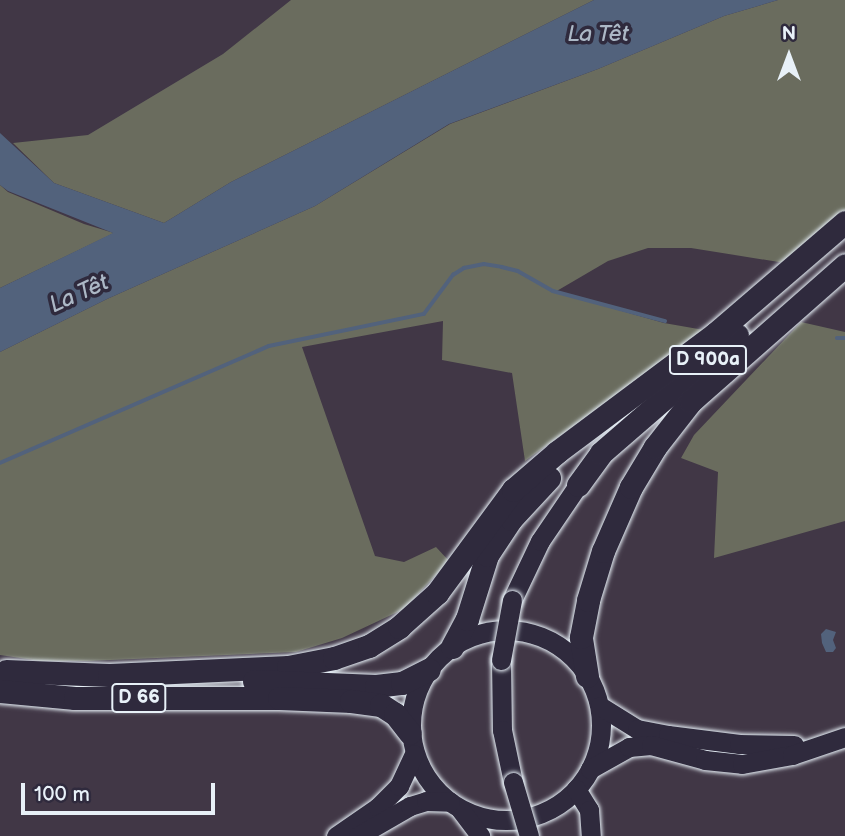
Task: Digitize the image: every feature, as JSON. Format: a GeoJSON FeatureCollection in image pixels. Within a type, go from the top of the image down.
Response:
{"type":"FeatureCollection","features":[{"type":"Feature","properties":{"kind":"highway"},"geometry":{"type":"LineString","coordinates":[[2,678],[289,667],[334,658],[369,646],[399,627],[437,593],[513,490],[557,452],[716,332],[845,222]]}},
{"type":"Feature","properties":{"kind":"highway"},"geometry":{"type":"LineString","coordinates":[[452,647],[467,619],[486,555],[537,488],[664,388],[845,232]]}},
{"type":"Feature","properties":{"kind":"highway","name":"D 900a"},"geometry":{"type":"LineString","coordinates":[[578,485],[601,453],[845,241]]}},
{"type":"Feature","properties":{"kind":"highway"},"geometry":{"type":"LineString","coordinates":[[587,676],[581,637],[588,600],[603,551],[631,487],[655,447],[691,401],[845,263]]}},
{"type":"Feature","properties":{"kind":"highway","name":"D 900a"},"geometry":{"type":"LineString","coordinates":[[578,485],[845,263]]}},
{"type":"Feature","properties":{"kind":"highway","name":"D 66"},"geometry":{"type":"LineString","coordinates":[[2,678],[278,690],[402,683],[429,669]]}},
{"type":"Feature","properties":{"kind":"highway","name":"D 66"},"geometry":{"type":"LineString","coordinates":[[278,690],[381,705],[395,714],[412,743]]}},
{"type":"Feature","properties":{"kind":"main road","name":"D 900a"},"geometry":{"type":"LineString","coordinates":[[529,836],[513,782],[502,730],[501,660],[512,600],[540,541],[578,485]]}},
{"type":"Feature","properties":{"kind":"main road"},"geometry":{"type":"LineString","coordinates":[[336,836],[378,807],[399,786],[412,743],[415,698],[429,669],[452,647],[480,633],[526,632],[554,643],[587,676],[600,706],[598,750],[590,769],[576,789],[548,808],[513,819],[479,816],[455,805],[426,801],[410,806],[358,836]]}},
{"type":"Feature","properties":{"kind":"main road"},"geometry":{"type":"LineString","coordinates":[[600,706],[636,729],[668,735],[788,746],[836,739]]}},
{"type":"Feature","properties":{"kind":"main road"},"geometry":{"type":"LineString","coordinates":[[590,769],[629,747],[651,745],[705,760],[742,764],[792,755],[836,739]]}},
{"type":"Feature","properties":{"kind":"main road"},"geometry":{"type":"LineString","coordinates":[[412,743],[428,780],[455,805],[480,836]]}},
{"type":"Feature","properties":{"kind":"main road"},"geometry":{"type":"LineString","coordinates":[[576,789],[589,810],[591,836]]}},
{"type":"Feature","properties":{"kind":"green space"},"geometry":{"type":"Polygon","coordinates":[[[291,0],[594,0],[231,182],[164,223],[54,183],[13,143],[88,135],[223,54],[291,0]]]}},
{"type":"Feature","properties":{"kind":"green space"},"geometry":{"type":"Polygon","coordinates":[[[778,0],[845,0],[845,211],[785,263],[691,248],[648,248],[608,261],[555,292],[664,323],[704,330],[667,359],[525,461],[512,373],[442,360],[443,321],[302,347],[375,556],[404,562],[436,547],[449,561],[404,609],[342,638],[296,652],[87,661],[40,661],[0,655],[0,352],[107,299],[315,206],[450,124],[598,69],[724,16],[778,0]]]}},
{"type":"Feature","properties":{"kind":"green space"},"geometry":{"type":"Polygon","coordinates":[[[0,185],[8,192],[84,224],[114,233],[0,288],[0,185]]]}},
{"type":"Feature","properties":{"kind":"green space"},"geometry":{"type":"Polygon","coordinates":[[[801,322],[845,332],[845,521],[714,558],[718,472],[681,458],[694,435],[801,322]]]}},
{"type":"Feature","properties":{"kind":"water","name":"La Têt"},"geometry":{"type":"Polygon","coordinates":[[[594,0],[778,0],[724,16],[598,69],[449,124],[315,206],[107,299],[0,352],[0,288],[113,233],[8,191],[0,185],[0,133],[54,183],[164,223],[231,182],[594,0]]]}},
{"type":"Feature","properties":{"kind":"water"},"geometry":{"type":"Polygon","coordinates":[[[826,629],[836,632],[833,640],[836,648],[833,652],[826,652],[822,643],[821,634],[826,629]]]}},
{"type":"Feature","properties":{"kind":"waterway"},"geometry":{"type":"LineString","coordinates":[[0,463],[269,346],[424,314],[453,275],[464,268],[484,264],[518,271],[553,291],[665,321]]}},
{"type":"Feature","properties":{"kind":"waterway"},"geometry":{"type":"LineString","coordinates":[[837,338],[845,338]]}}]}
